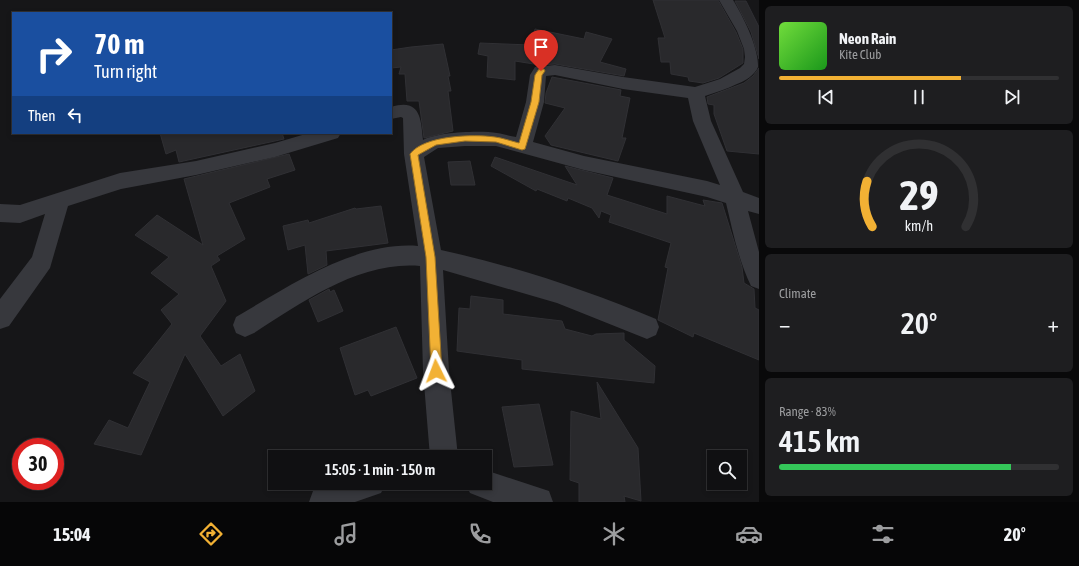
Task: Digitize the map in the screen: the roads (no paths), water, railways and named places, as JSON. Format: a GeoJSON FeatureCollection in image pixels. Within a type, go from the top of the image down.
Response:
{"type":"FeatureCollection","features":[{"type":"Feature","properties":{"kind":"street"},"geometry":{"type":"LineString","coordinates":[[522,147],[535,102],[538,75],[541,71],[555,70],[623,83],[696,93],[732,80],[745,72],[752,64],[753,53],[746,34],[726,0]]}},
{"type":"Feature","properties":{"kind":"street"},"geometry":{"type":"LineString","coordinates":[[696,93],[702,120],[735,199],[744,239],[759,279]]}},
{"type":"Feature","properties":{"kind":"street"},"geometry":{"type":"LineString","coordinates":[[392,113],[400,110],[410,113],[412,118],[414,154],[431,257],[436,371],[443,450]]}},
{"type":"Feature","properties":{"kind":"street"},"geometry":{"type":"LineString","coordinates":[[0,213],[20,214],[120,181],[196,168],[275,150],[329,134]]}},
{"type":"Feature","properties":{"kind":"street"},"geometry":{"type":"LineString","coordinates":[[414,154],[434,142],[465,138],[496,140],[631,174],[708,189],[759,206]]}},
{"type":"Feature","properties":{"kind":"street"},"geometry":{"type":"LineString","coordinates":[[0,318],[42,261],[59,202]]}},
{"type":"Feature","properties":{"kind":"street"},"geometry":{"type":"LineString","coordinates":[[245,325],[307,288],[354,266],[388,257],[414,255],[431,257],[582,300],[647,327]]}},
{"type":"Feature","properties":{"kind":"street"},"geometry":{"type":"LineString","coordinates":[[492,487],[538,502]]}},
{"type":"Feature","properties":{"kind":"street"},"geometry":{"type":"LineString","coordinates":[[324,502],[348,490]]}}]}
